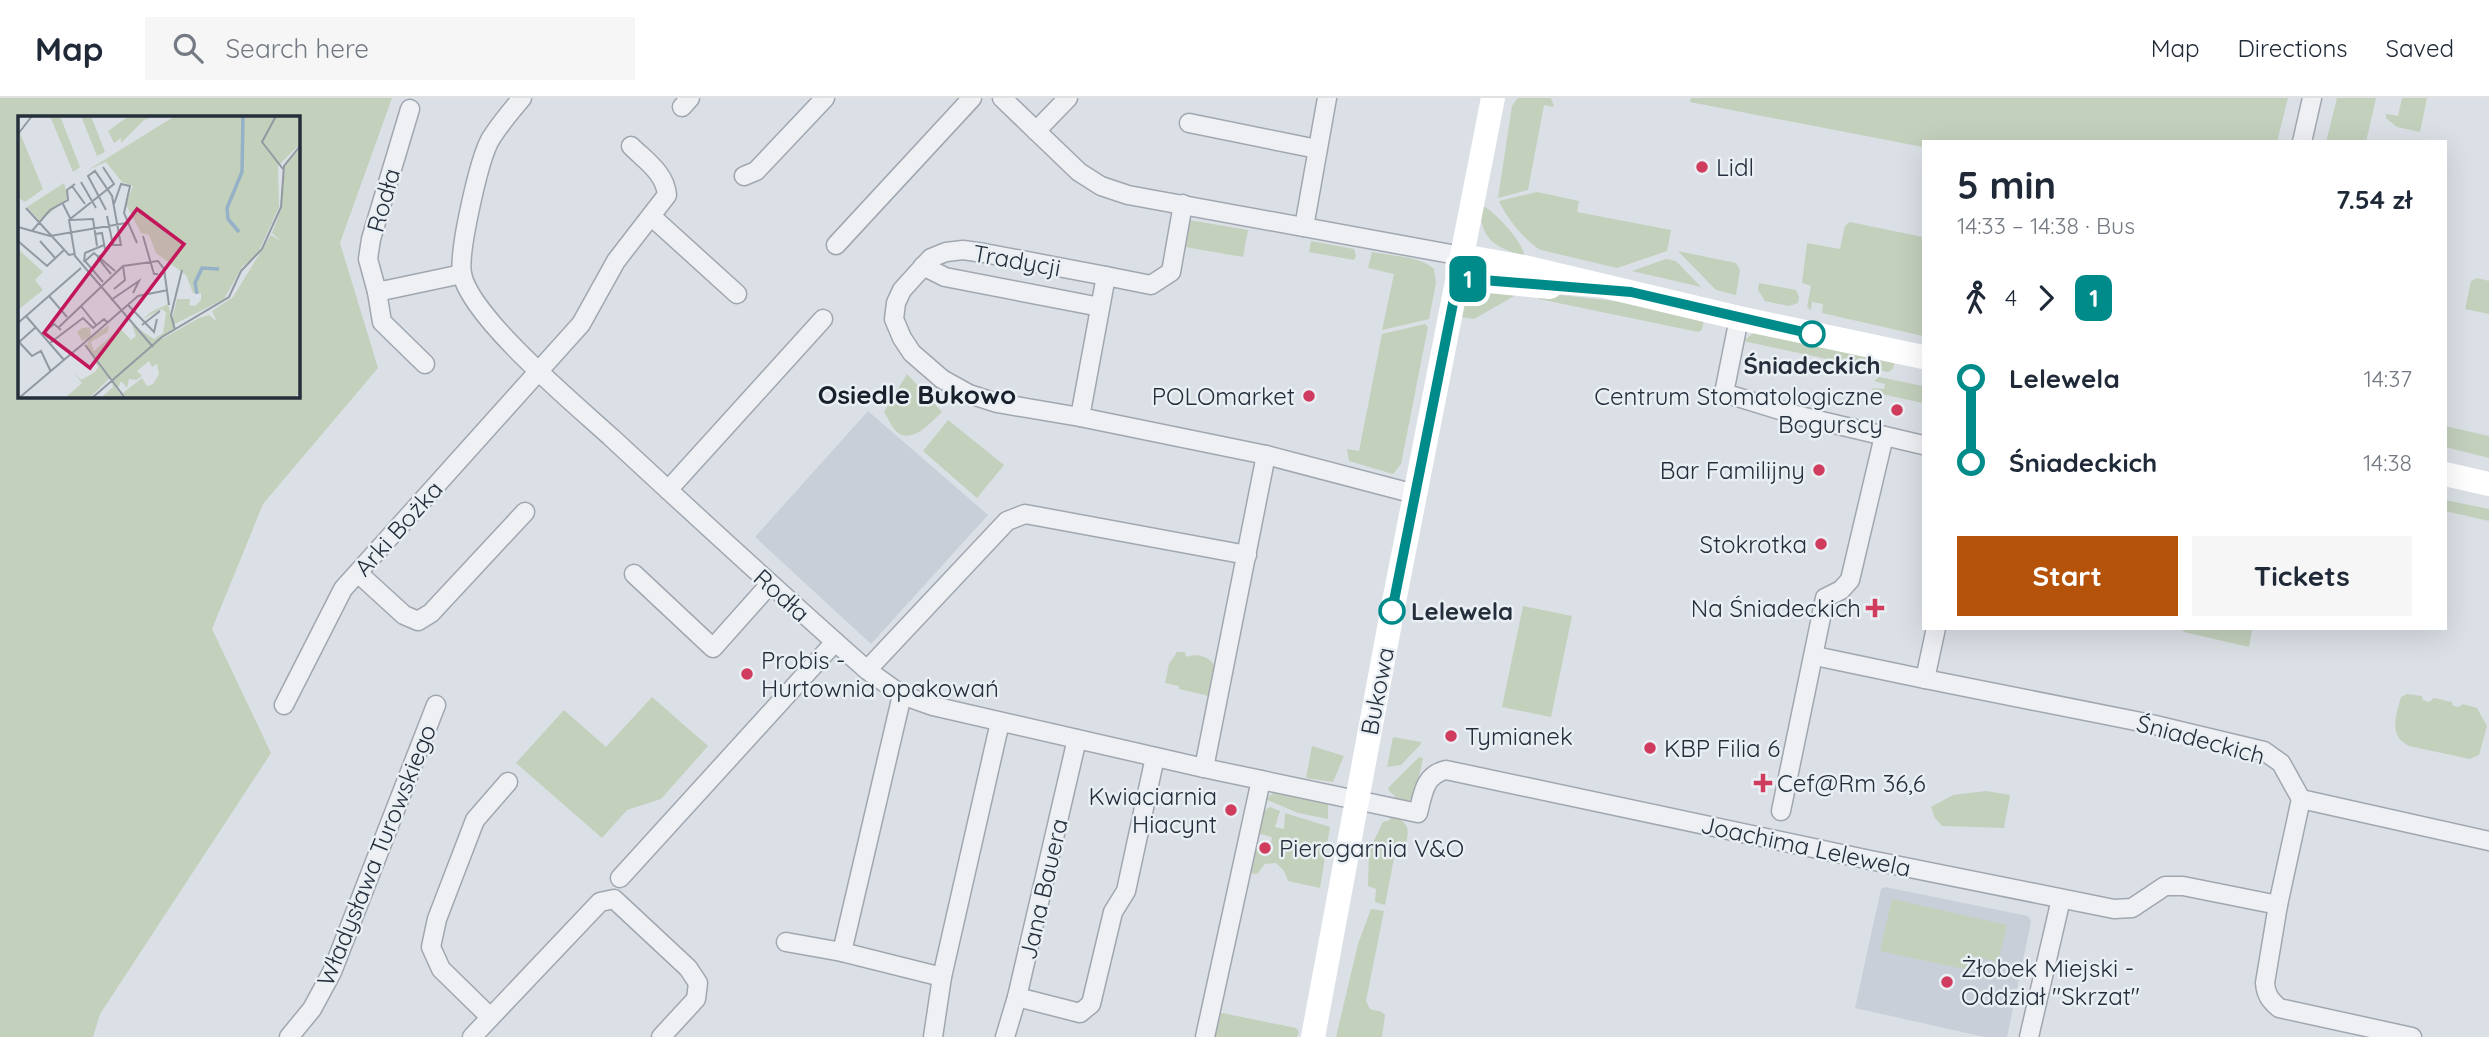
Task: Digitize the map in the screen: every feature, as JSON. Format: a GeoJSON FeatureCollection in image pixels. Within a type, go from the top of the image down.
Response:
{"type":"FeatureCollection","features":[{"type":"Feature","properties":{"kind":"street"},"geometry":{"type":"LineString","coordinates":[[377,292],[462,274],[464,247],[481,158],[491,138],[522,98]]}},
{"type":"Feature","properties":{"kind":"street"},"geometry":{"type":"LineString","coordinates":[[744,176],[756,171],[825,98]]}},
{"type":"Feature","properties":{"kind":"street"},"geometry":{"type":"LineString","coordinates":[[836,245],[972,98]]}},
{"type":"Feature","properties":{"kind":"street"},"geometry":{"type":"LineString","coordinates":[[1002,98],[1028,130],[1079,172],[1101,186],[1128,195],[1304,227],[1460,267],[1524,267],[1739,318],[1922,357]]}},
{"type":"Feature","properties":{"kind":"street"},"geometry":{"type":"LineString","coordinates":[[1028,130],[1068,98]]}},
{"type":"Feature","properties":{"kind":"street"},"geometry":{"type":"LineString","coordinates":[[1304,227],[1328,98]]}},
{"type":"Feature","properties":{"kind":"street","name":"Bukowa"},"geometry":{"type":"LineString","coordinates":[[1313,1037],[1356,800],[1493,98]]}},
{"type":"Feature","properties":{"kind":"street"},"geometry":{"type":"LineString","coordinates":[[2302,140],[2312,98]]}},
{"type":"Feature","properties":{"kind":"street","name":"Rodła"},"geometry":{"type":"LineString","coordinates":[[410,109],[371,239],[368,259],[382,322],[425,364]]}},
{"type":"Feature","properties":{"kind":"street"},"geometry":{"type":"LineString","coordinates":[[1189,123],[1317,149]]}},
{"type":"Feature","properties":{"kind":"street","name":"Arki Bożka"},"geometry":{"type":"LineString","coordinates":[[284,705],[343,590],[581,324],[616,261],[667,195],[661,175],[631,146]]}},
{"type":"Feature","properties":{"kind":"street","name":"Tradycji"},"geometry":{"type":"LineString","coordinates":[[1183,204],[1171,272],[1151,285],[963,250],[946,252],[931,258],[902,290],[896,303],[894,319],[902,338],[920,360],[942,379],[969,394],[997,403],[1266,455],[1415,494]]}},
{"type":"Feature","properties":{"kind":"street"},"geometry":{"type":"LineString","coordinates":[[651,216],[737,294]]}},
{"type":"Feature","properties":{"kind":"street"},"geometry":{"type":"LineString","coordinates":[[923,266],[945,277],[1100,307]]}},
{"type":"Feature","properties":{"kind":"street","name":"Rodła"},"geometry":{"type":"LineString","coordinates":[[462,274],[486,316],[538,370],[770,584],[867,670],[902,695],[933,706],[1000,722],[1356,800]]}},
{"type":"Feature","properties":{"kind":"street"},"geometry":{"type":"LineString","coordinates":[[1080,417],[1106,276]]}},
{"type":"Feature","properties":{"kind":"street"},"geometry":{"type":"LineString","coordinates":[[1739,318],[1724,393],[1796,415],[1922,445]]}},
{"type":"Feature","properties":{"kind":"street"},"geometry":{"type":"LineString","coordinates":[[668,490],[823,319]]}},
{"type":"Feature","properties":{"kind":"street"},"geometry":{"type":"LineString","coordinates":[[1782,811],[1825,598],[1841,590],[1850,580],[1884,436]]}},
{"type":"Feature","properties":{"kind":"street"},"geometry":{"type":"LineString","coordinates":[[1204,768],[1266,455]]}},
{"type":"Feature","properties":{"kind":"street"},"geometry":{"type":"LineString","coordinates":[[2447,474],[2489,484]]}},
{"type":"Feature","properties":{"kind":"street"},"geometry":{"type":"LineString","coordinates":[[358,573],[404,615],[414,621],[425,619],[525,512]]}},
{"type":"Feature","properties":{"kind":"street"},"geometry":{"type":"LineString","coordinates":[[867,670],[1007,521],[1025,514],[1247,555]]}},
{"type":"Feature","properties":{"kind":"street"},"geometry":{"type":"LineString","coordinates":[[634,574],[713,648],[770,584]]}},
{"type":"Feature","properties":{"kind":"street"},"geometry":{"type":"LineString","coordinates":[[1925,679],[1936,630]]}},
{"type":"Feature","properties":{"kind":"street"},"geometry":{"type":"LineString","coordinates":[[620,878],[835,642]]}},
{"type":"Feature","properties":{"kind":"street","name":"Śniadeckich"},"geometry":{"type":"LineString","coordinates":[[1815,656],[2151,724],[2264,751],[2281,763],[2301,799]]}},
{"type":"Feature","properties":{"kind":"street"},"geometry":{"type":"LineString","coordinates":[[842,952],[902,695]]}},
{"type":"Feature","properties":{"kind":"street","name":"Władysława Turowskiego"},"geometry":{"type":"LineString","coordinates":[[289,1037],[312,1009],[332,972],[436,705]]}},
{"type":"Feature","properties":{"kind":"street"},"geometry":{"type":"LineString","coordinates":[[933,1037],[942,977],[1000,722]]}},
{"type":"Feature","properties":{"kind":"street","name":"Jana Bauera"},"geometry":{"type":"LineString","coordinates":[[1005,1037],[1017,997],[1077,739]]}},
{"type":"Feature","properties":{"kind":"street"},"geometry":{"type":"LineString","coordinates":[[1017,997],[1080,1013],[1091,1004],[1113,912],[1126,891],[1155,757]]}},
{"type":"Feature","properties":{"kind":"street","name":"Joachima Lelewela"},"geometry":{"type":"LineString","coordinates":[[1356,800],[1419,813],[1424,786],[1430,777],[1446,769],[2114,909],[2132,908],[2165,886],[2183,886],[2278,905]]}},
{"type":"Feature","properties":{"kind":"street"},"geometry":{"type":"LineString","coordinates":[[1205,1037],[1261,780]]}},
{"type":"Feature","properties":{"kind":"street"},"geometry":{"type":"LineString","coordinates":[[490,1017],[441,968],[431,947],[437,919],[475,820],[508,782]]}},
{"type":"Feature","properties":{"kind":"street"},"geometry":{"type":"LineString","coordinates":[[2412,1037],[2279,1008],[2266,992],[2265,983],[2278,905],[2301,799],[2489,841]]}},
{"type":"Feature","properties":{"kind":"street"},"geometry":{"type":"LineString","coordinates":[[472,1037],[600,902],[614,899],[688,968],[698,983],[696,999],[661,1037]]}},
{"type":"Feature","properties":{"kind":"street"},"geometry":{"type":"LineString","coordinates":[[2029,1037],[2061,899]]}},
{"type":"Feature","properties":{"kind":"street"},"geometry":{"type":"LineString","coordinates":[[786,942],[842,952],[942,977]]}},
{"type":"Feature","properties":{"kind":"shaded area"},"geometry":{"type":"Polygon","coordinates":[[[868,411],[988,515],[871,644],[755,537],[868,411]]]}},
{"type":"Feature","properties":{"kind":"shaded area"},"geometry":{"type":"Polygon","coordinates":[[[1885,887],[2028,916],[2031,922],[2007,1037],[1985,1037],[1855,1008],[1881,889],[1885,887]]]}},
{"type":"Feature","properties":{"kind":"green space"},"geometry":{"type":"Polygon","coordinates":[[[0,98],[392,98],[340,243],[378,368],[263,504],[212,629],[271,753],[100,1014],[93,1037],[0,1037],[0,98]]]}},
{"type":"Feature","properties":{"kind":"green space"},"geometry":{"type":"Polygon","coordinates":[[[1518,98],[1551,98],[1554,107],[1544,105],[1528,190],[1498,198],[1512,106],[1518,98]]]}},
{"type":"Feature","properties":{"kind":"green space"},"geometry":{"type":"Polygon","coordinates":[[[1691,98],[2288,98],[2278,140],[1922,140],[1922,147],[1690,102],[1691,98]]]}},
{"type":"Feature","properties":{"kind":"green space"},"geometry":{"type":"Polygon","coordinates":[[[2337,98],[2376,98],[2366,140],[2326,140],[2337,98]]]}},
{"type":"Feature","properties":{"kind":"green space"},"geometry":{"type":"Polygon","coordinates":[[[2402,98],[2427,98],[2420,132],[2397,127],[2386,118],[2386,114],[2398,116],[2402,98]]]}},
{"type":"Feature","properties":{"kind":"green space"},"geometry":{"type":"Polygon","coordinates":[[[1537,192],[1579,201],[1577,212],[1671,230],[1667,251],[1617,268],[1541,250],[1517,229],[1499,201],[1537,192]]]}},
{"type":"Feature","properties":{"kind":"green space"},"geometry":{"type":"Polygon","coordinates":[[[1481,205],[1507,227],[1519,242],[1524,255],[1505,249],[1491,240],[1482,225],[1481,205]]]}},
{"type":"Feature","properties":{"kind":"green space"},"geometry":{"type":"Polygon","coordinates":[[[1189,220],[1248,230],[1243,257],[1185,247],[1189,220]]]}},
{"type":"Feature","properties":{"kind":"green space"},"geometry":{"type":"Polygon","coordinates":[[[1850,222],[1922,237],[1922,336],[1822,313],[1823,304],[1812,302],[1811,310],[1807,307],[1811,286],[1802,283],[1807,243],[1840,249],[1845,226],[1850,222]]]}},
{"type":"Feature","properties":{"kind":"green space"},"geometry":{"type":"Polygon","coordinates":[[[1311,241],[1354,249],[1356,256],[1354,260],[1309,252],[1311,241]]]}},
{"type":"Feature","properties":{"kind":"green space"},"geometry":{"type":"Polygon","coordinates":[[[1678,251],[1736,263],[1740,270],[1736,295],[1716,290],[1678,251]]]}},
{"type":"Feature","properties":{"kind":"green space"},"geometry":{"type":"Polygon","coordinates":[[[1372,252],[1421,261],[1434,269],[1436,283],[1429,319],[1382,330],[1394,274],[1368,268],[1372,252]]]}},
{"type":"Feature","properties":{"kind":"green space"},"geometry":{"type":"Polygon","coordinates":[[[1666,259],[1676,261],[1701,287],[1632,271],[1666,259]]]}},
{"type":"Feature","properties":{"kind":"green space"},"geometry":{"type":"Polygon","coordinates":[[[2477,278],[2489,281],[2489,314],[2465,309],[2471,281],[2477,278]]]}},
{"type":"Feature","properties":{"kind":"green space"},"geometry":{"type":"Polygon","coordinates":[[[1759,283],[1796,290],[1798,303],[1789,306],[1765,301],[1758,290],[1759,283]]]}},
{"type":"Feature","properties":{"kind":"green space"},"geometry":{"type":"Polygon","coordinates":[[[1484,290],[1516,295],[1474,319],[1459,317],[1467,301],[1484,290]]]}},
{"type":"Feature","properties":{"kind":"green space"},"geometry":{"type":"Polygon","coordinates":[[[1533,292],[1623,302],[1704,319],[1702,330],[1698,332],[1539,299],[1533,292]]]}},
{"type":"Feature","properties":{"kind":"green space"},"geometry":{"type":"Polygon","coordinates":[[[1425,324],[1428,327],[1401,464],[1393,474],[1349,461],[1347,449],[1359,451],[1382,334],[1425,324]]]}},
{"type":"Feature","properties":{"kind":"green space"},"geometry":{"type":"Polygon","coordinates":[[[1755,332],[1895,360],[1893,369],[1888,372],[1743,341],[1755,332]]]}},
{"type":"Feature","properties":{"kind":"green space"},"geometry":{"type":"Polygon","coordinates":[[[907,374],[942,412],[927,426],[909,436],[897,432],[884,412],[907,374]]]}},
{"type":"Feature","properties":{"kind":"green space"},"geometry":{"type":"Polygon","coordinates":[[[1879,377],[1922,386],[1922,403],[1872,392],[1873,388],[1884,389],[1885,384],[1874,381],[1879,377]]]}},
{"type":"Feature","properties":{"kind":"green space"},"geometry":{"type":"Polygon","coordinates":[[[948,420],[1004,465],[977,498],[923,451],[948,420]]]}},
{"type":"Feature","properties":{"kind":"green space"},"geometry":{"type":"Polygon","coordinates":[[[2447,426],[2489,436],[2489,458],[2447,448],[2447,426]]]}},
{"type":"Feature","properties":{"kind":"green space"},"geometry":{"type":"Polygon","coordinates":[[[2447,500],[2489,509],[2489,521],[2447,511],[2447,500]]]}},
{"type":"Feature","properties":{"kind":"green space"},"geometry":{"type":"Polygon","coordinates":[[[1523,606],[1572,616],[1551,717],[1502,707],[1523,606]]]}},
{"type":"Feature","properties":{"kind":"green space"},"geometry":{"type":"Polygon","coordinates":[[[2183,630],[2252,631],[2249,647],[2183,630]]]}},
{"type":"Feature","properties":{"kind":"green space"},"geometry":{"type":"Polygon","coordinates":[[[1177,652],[1185,652],[1186,657],[1206,657],[1213,663],[1216,673],[1213,697],[1165,683],[1169,664],[1177,652]]]}},
{"type":"Feature","properties":{"kind":"green space"},"geometry":{"type":"Polygon","coordinates":[[[2407,694],[2422,696],[2423,700],[2429,702],[2434,698],[2452,702],[2453,706],[2459,707],[2463,704],[2477,708],[2487,726],[2479,755],[2470,759],[2409,746],[2402,742],[2395,724],[2401,697],[2407,694]]]}},
{"type":"Feature","properties":{"kind":"green space"},"geometry":{"type":"Polygon","coordinates":[[[652,697],[708,746],[661,799],[627,810],[602,838],[516,763],[564,710],[606,747],[652,697]]]}},
{"type":"Feature","properties":{"kind":"green space"},"geometry":{"type":"Polygon","coordinates":[[[1393,737],[1421,744],[1401,765],[1387,767],[1393,737]]]}},
{"type":"Feature","properties":{"kind":"green space"},"geometry":{"type":"Polygon","coordinates":[[[1312,746],[1344,756],[1333,782],[1306,778],[1312,746]]]}},
{"type":"Feature","properties":{"kind":"green space"},"geometry":{"type":"Polygon","coordinates":[[[1419,757],[1423,758],[1415,795],[1407,802],[1394,800],[1395,796],[1388,788],[1419,757]]]}},
{"type":"Feature","properties":{"kind":"green space"},"geometry":{"type":"Polygon","coordinates":[[[1276,791],[1328,802],[1328,819],[1298,813],[1265,799],[1276,791]]]}},
{"type":"Feature","properties":{"kind":"green space"},"geometry":{"type":"Polygon","coordinates":[[[1986,791],[2010,795],[2004,828],[1942,826],[1935,818],[1931,807],[1953,795],[1986,791]]]}},
{"type":"Feature","properties":{"kind":"green space"},"geometry":{"type":"Polygon","coordinates":[[[1270,807],[1280,811],[1275,827],[1284,829],[1285,813],[1330,827],[1320,888],[1288,881],[1284,871],[1276,863],[1265,864],[1257,874],[1248,873],[1253,847],[1269,853],[1272,837],[1256,833],[1261,812],[1270,807]]]}},
{"type":"Feature","properties":{"kind":"green space"},"geometry":{"type":"Polygon","coordinates":[[[1391,815],[1403,821],[1408,833],[1405,850],[1396,848],[1385,905],[1375,902],[1376,889],[1368,886],[1369,851],[1383,822],[1390,820],[1391,815]]]}},
{"type":"Feature","properties":{"kind":"green space"},"geometry":{"type":"Polygon","coordinates":[[[1892,899],[2007,925],[1998,962],[1972,956],[1969,970],[1880,951],[1892,899]]]}},
{"type":"Feature","properties":{"kind":"green space"},"geometry":{"type":"Polygon","coordinates":[[[1371,909],[1384,911],[1366,1001],[1370,1009],[1385,1015],[1382,1037],[1336,1037],[1358,944],[1371,909]]]}},
{"type":"Feature","properties":{"kind":"green space"},"geometry":{"type":"Polygon","coordinates":[[[1217,1012],[1296,1028],[1299,1032],[1297,1037],[1211,1037],[1217,1012]]]}},
{"type":"Feature","properties":{"kind":"bus line","name":"1"},"geometry":{"type":"LineString","coordinates":[[1392,611],[1458,278],[1631,292],[1812,334]]}},
{"type":"Feature","properties":{"kind":"place","name":"Lidl"},"geometry":{"type":"Point","coordinates":[1702,167]}},
{"type":"Feature","properties":{"kind":"place","name":"Śniadeckich"},"geometry":{"type":"Point","coordinates":[1812,334]}},
{"type":"Feature","properties":{"kind":"place","name":"POLOmarket"},"geometry":{"type":"Point","coordinates":[1309,396]}},
{"type":"Feature","properties":{"kind":"place","name":"Centrum Stomatologiczne Bogurscy"},"geometry":{"type":"Point","coordinates":[1897,410]}},
{"type":"Feature","properties":{"kind":"place","name":"Bar Familijny"},"geometry":{"type":"Point","coordinates":[1819,470]}},
{"type":"Feature","properties":{"kind":"place","name":"Stokrotka"},"geometry":{"type":"Point","coordinates":[1821,544]}},
{"type":"Feature","properties":{"kind":"place","name":"Na Śniadeckich"},"geometry":{"type":"Point","coordinates":[1875,608]}},
{"type":"Feature","properties":{"kind":"place","name":"Lelewela"},"geometry":{"type":"Point","coordinates":[1392,611]}},
{"type":"Feature","properties":{"kind":"place","name":"Probis - Hurtownia opakowań"},"geometry":{"type":"Point","coordinates":[747,674]}},
{"type":"Feature","properties":{"kind":"place","name":"Tymianek"},"geometry":{"type":"Point","coordinates":[1451,736]}},
{"type":"Feature","properties":{"kind":"place","name":"KBP Filia 6"},"geometry":{"type":"Point","coordinates":[1650,748]}},
{"type":"Feature","properties":{"kind":"place","name":"Cef@Rm 36,6"},"geometry":{"type":"Point","coordinates":[1763,783]}},
{"type":"Feature","properties":{"kind":"place","name":"Kwiaciarnia Hiacynt"},"geometry":{"type":"Point","coordinates":[1231,810]}},
{"type":"Feature","properties":{"kind":"place","name":"Pierogarnia V&O"},"geometry":{"type":"Point","coordinates":[1265,848]}},
{"type":"Feature","properties":{"kind":"place","name":"Żłobek Miejski - Oddział \"Skrzat\""},"geometry":{"type":"Point","coordinates":[1947,982]}},
{"type":"Feature","properties":{"kind":"district","name":"Osiedle Bukowo"},"geometry":{"type":"Point","coordinates":[917,394]}}]}
